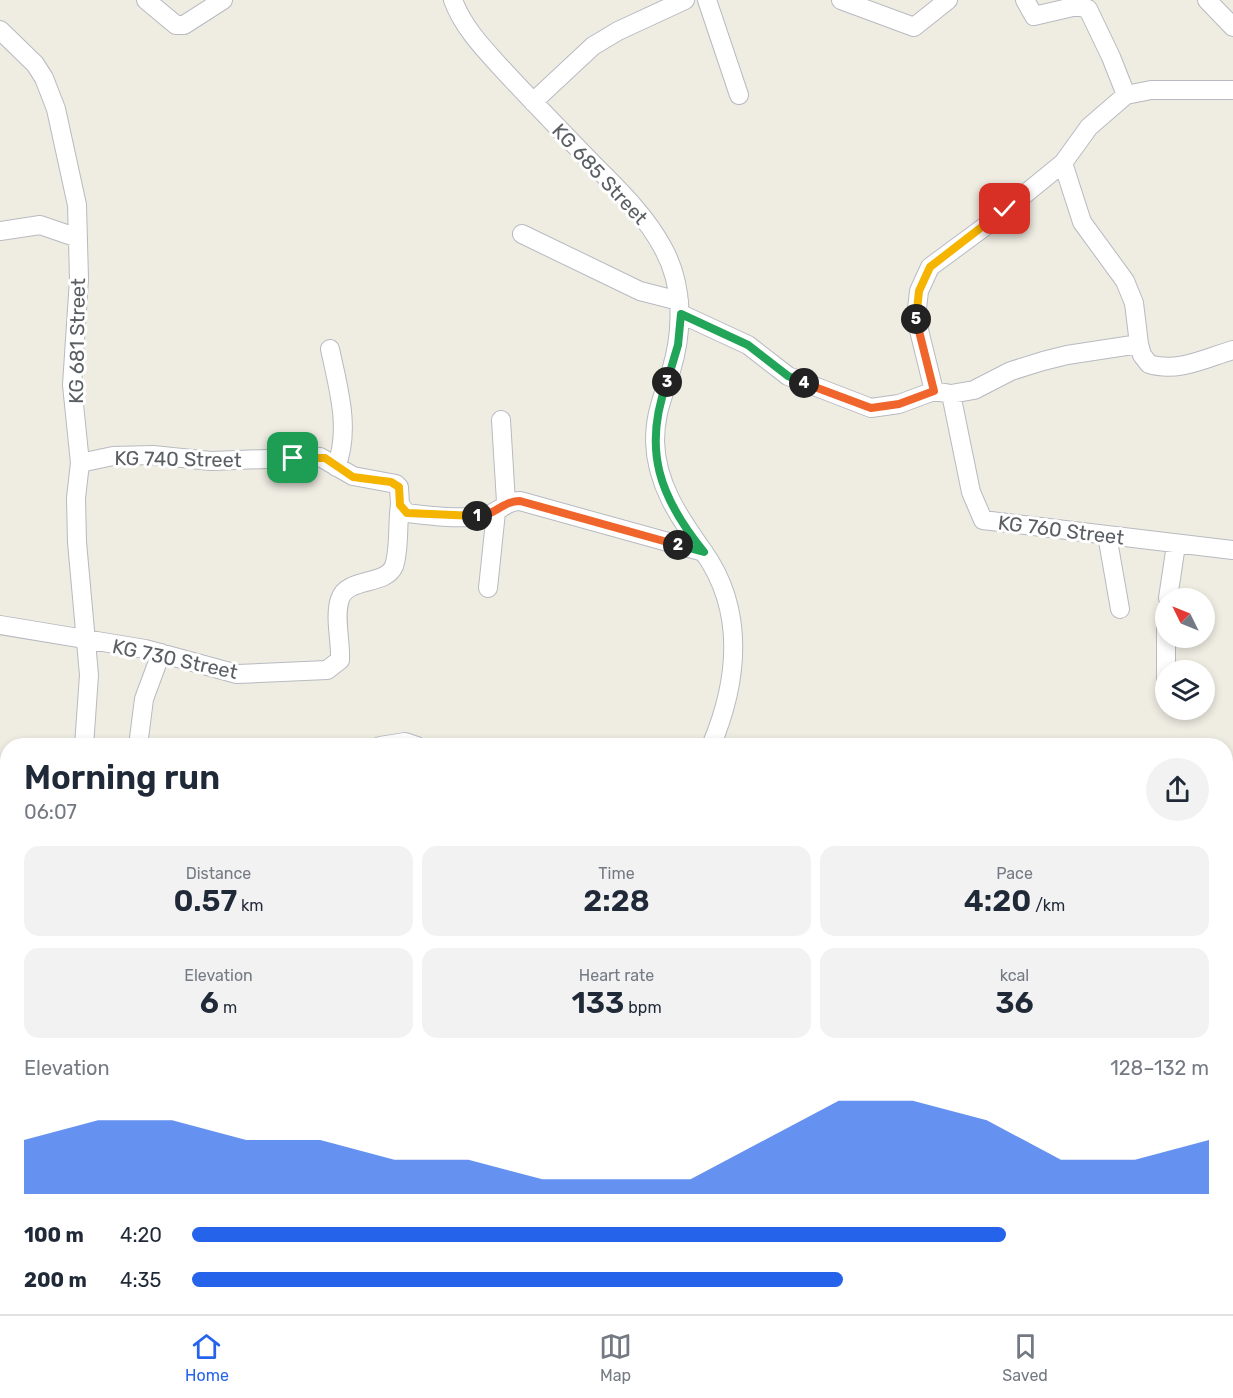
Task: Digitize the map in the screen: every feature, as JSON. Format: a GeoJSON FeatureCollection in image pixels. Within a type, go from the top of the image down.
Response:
{"type":"FeatureCollection","features":[{"type":"Feature","properties":{"kind":"street"},"geometry":{"type":"LineString","coordinates":[[146,0],[176,25],[184,25],[223,0]]}},
{"type":"Feature","properties":{"kind":"street","name":"KG 685 Street"},"geometry":{"type":"LineString","coordinates":[[453,0],[458,15],[484,49],[532,102],[635,207],[663,247],[675,274],[680,307],[678,345],[657,411],[656,466],[663,486],[689,534],[704,552],[726,601],[735,658],[722,721],[715,738]]}},
{"type":"Feature","properties":{"kind":"street"},"geometry":{"type":"LineString","coordinates":[[532,102],[593,46],[618,31],[685,0]]}},
{"type":"Feature","properties":{"kind":"street"},"geometry":{"type":"LineString","coordinates":[[707,0],[739,95]]}},
{"type":"Feature","properties":{"kind":"street"},"geometry":{"type":"LineString","coordinates":[[841,0],[914,27],[948,0]]}},
{"type":"Feature","properties":{"kind":"street"},"geometry":{"type":"LineString","coordinates":[[1025,0],[1034,16],[1081,6],[1088,9],[1112,57],[1126,95]]}},
{"type":"Feature","properties":{"kind":"street"},"geometry":{"type":"LineString","coordinates":[[1207,0],[1233,27]]}},
{"type":"Feature","properties":{"kind":"street","name":"KG 681 Street"},"geometry":{"type":"LineString","coordinates":[[0,30],[36,64],[56,109],[72,174],[79,279],[72,385],[80,463],[76,498],[77,542],[87,640],[88,715],[85,738]]}},
{"type":"Feature","properties":{"kind":"street"},"geometry":{"type":"LineString","coordinates":[[943,393],[916,318],[919,291],[930,267],[987,225],[1063,163],[1089,127],[1126,95],[1151,90],[1233,90]]}},
{"type":"Feature","properties":{"kind":"street"},"geometry":{"type":"LineString","coordinates":[[1063,163],[1082,222],[1125,281],[1134,303],[1139,344],[1145,360],[1158,366],[1190,365],[1233,350]]}},
{"type":"Feature","properties":{"kind":"street"},"geometry":{"type":"LineString","coordinates":[[0,231],[40,225],[78,238]]}},
{"type":"Feature","properties":{"kind":"street"},"geometry":{"type":"LineString","coordinates":[[522,234],[640,291],[680,307],[748,345],[788,376],[871,408],[943,393],[974,390],[990,384],[1011,371],[1067,355],[1139,344]]}},
{"type":"Feature","properties":{"kind":"street"},"geometry":{"type":"LineString","coordinates":[[330,349],[343,407],[343,446],[336,467]]}},
{"type":"Feature","properties":{"kind":"street","name":"KG 760 Street"},"geometry":{"type":"LineString","coordinates":[[943,393],[980,518],[1233,550]]}},
{"type":"Feature","properties":{"kind":"street"},"geometry":{"type":"LineString","coordinates":[[488,588],[501,507],[501,420]]}},
{"type":"Feature","properties":{"kind":"street","name":"KG 740 Street"},"geometry":{"type":"LineString","coordinates":[[80,463],[113,456],[133,455],[220,461],[325,458],[353,477],[396,484],[399,487],[400,505]]}},
{"type":"Feature","properties":{"kind":"street"},"geometry":{"type":"LineString","coordinates":[[400,505],[407,513],[482,516],[520,501],[704,552]]}},
{"type":"Feature","properties":{"kind":"street","name":"KG 730 Street"},"geometry":{"type":"LineString","coordinates":[[0,625],[160,653],[237,674],[332,668],[340,660],[340,598],[351,588],[390,573],[396,557],[400,505]]}},
{"type":"Feature","properties":{"kind":"street"},"geometry":{"type":"LineString","coordinates":[[1107,535],[1120,609]]}},
{"type":"Feature","properties":{"kind":"street"},"geometry":{"type":"LineString","coordinates":[[1169,588],[1176,544]]}},
{"type":"Feature","properties":{"kind":"street"},"geometry":{"type":"LineString","coordinates":[[139,738],[144,699],[160,653]]}},
{"type":"Feature","properties":{"kind":"route"},"geometry":{"type":"LineString","coordinates":[[293,458],[325,458],[342,472],[353,477],[396,484],[399,487],[400,505],[407,513],[482,516],[496,512],[506,502],[520,501],[704,552],[689,534],[663,486],[656,466],[657,411],[678,345],[681,314],[748,345],[788,376],[810,386],[871,408],[899,404],[934,391],[916,318],[919,291],[930,267],[1005,209]]}}]}
